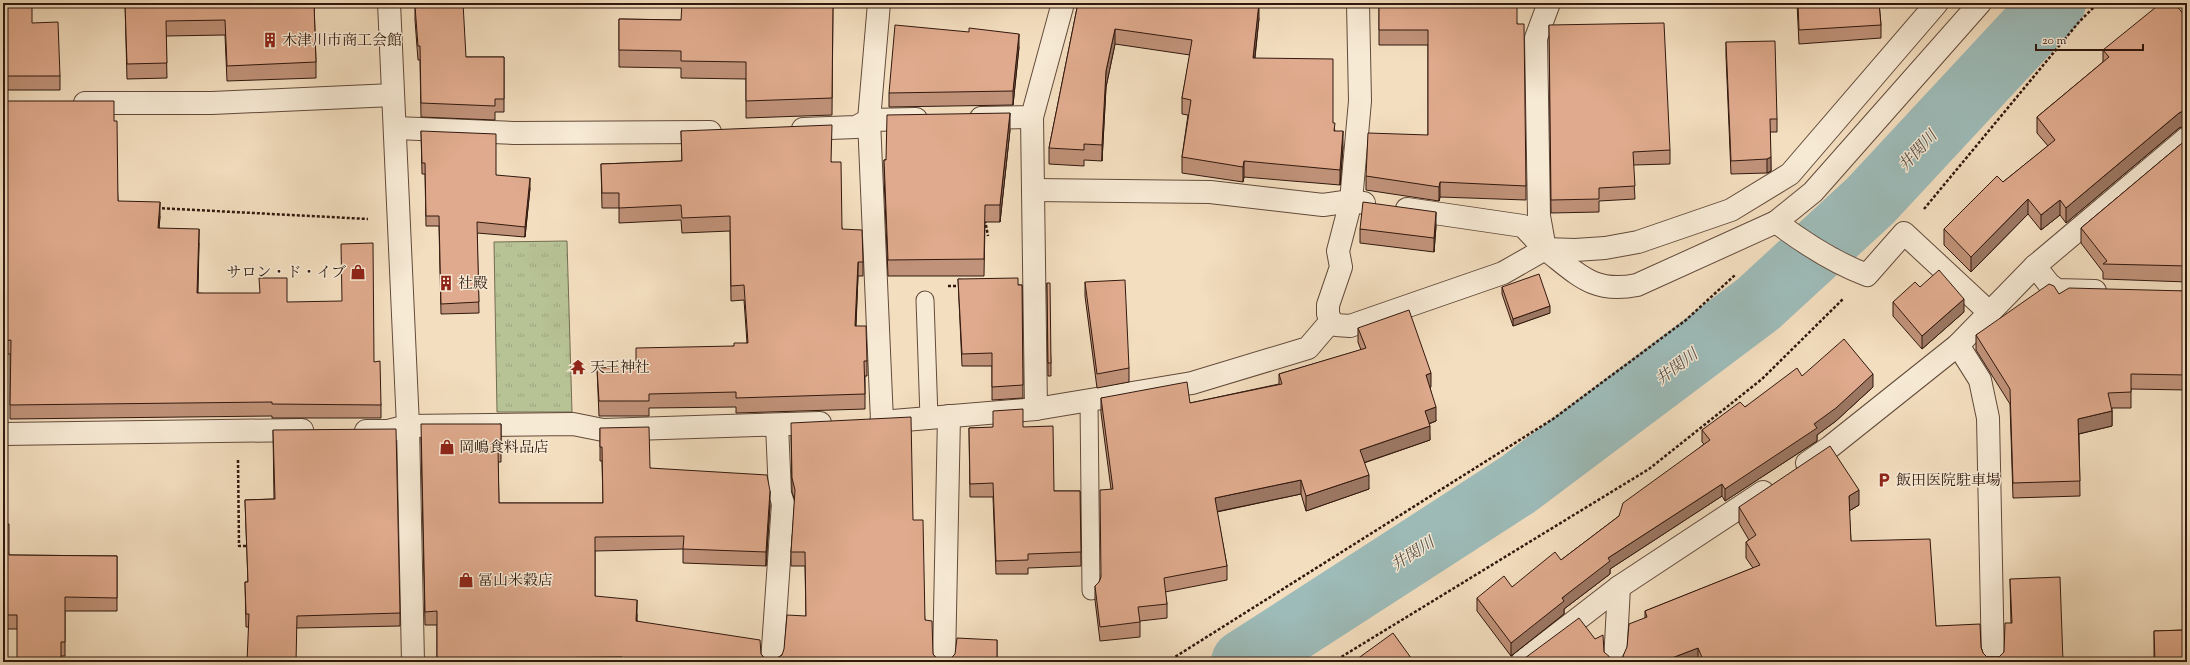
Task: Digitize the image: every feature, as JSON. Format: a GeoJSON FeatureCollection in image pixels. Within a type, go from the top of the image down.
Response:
{"type":"FeatureCollection","features":[{"type":"Feature","properties":{"kind":"street"},"geometry":{"type":"LineString","coordinates":[[389,3],[396,128],[408,426],[413,662]]}},
{"type":"Feature","properties":{"kind":"street"},"geometry":{"type":"LineString","coordinates":[[879,3],[869,120],[882,422]]}},
{"type":"Feature","properties":{"kind":"street"},"geometry":{"type":"LineString","coordinates":[[1036,409],[1032,117],[1063,3]]}},
{"type":"Feature","properties":{"kind":"street"},"geometry":{"type":"LineString","coordinates":[[1358,3],[1360,101],[1351,201],[1338,251],[1341,267],[1328,305],[1328,314],[1331,321],[1342,326],[1358,323],[1503,273],[1545,249],[1575,250],[1605,248],[1638,242],[1731,210],[1790,174],[1938,3]]}},
{"type":"Feature","properties":{"kind":"street"},"geometry":{"type":"LineString","coordinates":[[1545,249],[1539,216],[1536,38],[1549,3]]}},
{"type":"Feature","properties":{"kind":"street"},"geometry":{"type":"LineString","coordinates":[[1033,190],[1210,192],[1323,205],[1351,201],[1523,226],[1545,249],[1591,283],[1606,288],[1622,288],[1637,285],[1776,222],[1813,192],[1980,3]]}},
{"type":"Feature","properties":{"kind":"street"},"geometry":{"type":"LineString","coordinates":[[65,103],[212,103],[393,95]]}},
{"type":"Feature","properties":{"kind":"street"},"geometry":{"type":"LineString","coordinates":[[962,118],[1032,117]]}},
{"type":"Feature","properties":{"kind":"street"},"geometry":{"type":"LineString","coordinates":[[786,129],[856,127],[869,120],[939,118]]}},
{"type":"Feature","properties":{"kind":"street"},"geometry":{"type":"LineString","coordinates":[[396,128],[514,133],[678,133],[732,131]]}},
{"type":"Feature","properties":{"kind":"street"},"geometry":{"type":"LineString","coordinates":[[1522,662],[1619,587],[1830,447],[1958,345],[2035,266],[2187,138]]}},
{"type":"Feature","properties":{"kind":"street"},"geometry":{"type":"LineString","coordinates":[[1776,222],[1794,235],[1859,272],[1904,233],[1990,313]]}},
{"type":"Feature","properties":{"kind":"street"},"geometry":{"type":"LineString","coordinates":[[2035,266],[2049,284],[2057,290],[2115,292]]}},
{"type":"Feature","properties":{"kind":"street"},"geometry":{"type":"LineString","coordinates":[[859,422],[882,422],[1036,409],[1089,402],[1192,383],[1308,348],[1331,321]]}},
{"type":"Feature","properties":{"kind":"street"},"geometry":{"type":"LineString","coordinates":[[1958,345],[1980,380],[1988,418],[1994,662]]}},
{"type":"Feature","properties":{"kind":"street"},"geometry":{"type":"LineString","coordinates":[[939,417],[944,662]]}},
{"type":"Feature","properties":{"kind":"street"},"geometry":{"type":"LineString","coordinates":[[348,431],[388,431],[408,426],[573,424],[603,430],[837,423]]}},
{"type":"Feature","properties":{"kind":"street"},"geometry":{"type":"LineString","coordinates":[[772,662],[783,503],[780,494],[777,425]]}},
{"type":"Feature","properties":{"kind":"street"},"geometry":{"type":"LineString","coordinates":[[3,434],[324,430]]}},
{"type":"Feature","properties":{"kind":"street"},"geometry":{"type":"LineString","coordinates":[[1614,662],[1619,587]]}},
{"type":"Feature","properties":{"kind":"lane"},"geometry":{"type":"LineString","coordinates":[[925,300],[939,417]]}},
{"type":"Feature","properties":{"kind":"lane"},"geometry":{"type":"LineString","coordinates":[[1089,402],[1091,591]]}},
{"type":"Feature","properties":{"kind":"path"},"geometry":{"type":"LineString","coordinates":[[1904,233],[2079,22],[2098,3]]}},
{"type":"Feature","properties":{"kind":"path"},"geometry":{"type":"LineString","coordinates":[[156,208],[400,220]]}},
{"type":"Feature","properties":{"kind":"path"},"geometry":{"type":"LineString","coordinates":[[985,216],[988,236]]}},
{"type":"Feature","properties":{"kind":"path"},"geometry":{"type":"LineString","coordinates":[[1333,662],[1649,469],[1762,379],[1859,272]]}},
{"type":"Feature","properties":{"kind":"path"},"geometry":{"type":"LineString","coordinates":[[1166,662],[1553,419],[1686,320],[1736,274]]}},
{"type":"Feature","properties":{"kind":"path"},"geometry":{"type":"LineString","coordinates":[[947,286],[963,286]]}},
{"type":"Feature","properties":{"kind":"path"},"geometry":{"type":"LineString","coordinates":[[238,430],[239,546],[253,546]]}},
{"type":"Feature","properties":{"kind":"green space"},"geometry":{"type":"Polygon","coordinates":[[[567,241],[572,412],[497,412],[494,242],[567,241]]]}},
{"type":"Feature","properties":{"kind":"building"},"geometry":{"type":"Polygon","coordinates":[[[3,3],[32,3],[32,23],[58,22],[60,76],[3,76],[3,3]]]}},
{"type":"Feature","properties":{"kind":"building","name":"木津川市商工会館"},"geometry":{"type":"Polygon","coordinates":[[[125,3],[314,3],[316,62],[227,66],[225,20],[166,21],[167,63],[127,64],[125,3]]]}},
{"type":"Feature","properties":{"kind":"building"},"geometry":{"type":"Polygon","coordinates":[[[463,3],[466,57],[504,57],[504,99],[495,99],[495,106],[421,103],[420,46],[418,46],[415,6],[463,3]]]}},
{"type":"Feature","properties":{"kind":"building"},"geometry":{"type":"Polygon","coordinates":[[[682,3],[833,3],[832,98],[746,101],[746,62],[681,61],[681,51],[619,50],[619,19],[681,20],[682,3]]]}},
{"type":"Feature","properties":{"kind":"building"},"geometry":{"type":"Polygon","coordinates":[[[1078,3],[1259,3],[1253,58],[1333,59],[1334,131],[1343,131],[1340,170],[1244,161],[1243,167],[1182,157],[1191,100],[1182,98],[1192,40],[1115,29],[1106,71],[1102,145],[1084,144],[1084,150],[1049,148],[1078,3]]]}},
{"type":"Feature","properties":{"kind":"building"},"geometry":{"type":"Polygon","coordinates":[[[1379,3],[1513,3],[1513,5],[1517,5],[1517,24],[1524,24],[1526,186],[1440,182],[1439,187],[1366,176],[1368,133],[1428,135],[1428,30],[1379,30],[1379,3]]]}},
{"type":"Feature","properties":{"kind":"building"},"geometry":{"type":"Polygon","coordinates":[[[1798,3],[1879,3],[1881,25],[1799,30],[1798,3]]]}},
{"type":"Feature","properties":{"kind":"building"},"geometry":{"type":"Polygon","coordinates":[[[2161,3],[2174,3],[2187,18],[2187,111],[2185,110],[2179,113],[2066,208],[2060,200],[2041,215],[2028,199],[1971,257],[1944,229],[1997,176],[2003,182],[2055,140],[2037,117],[2109,57],[2103,50],[2161,3]]]}},
{"type":"Feature","properties":{"kind":"building"},"geometry":{"type":"Polygon","coordinates":[[[1664,23],[1670,150],[1633,152],[1635,186],[1599,188],[1599,199],[1551,200],[1549,25],[1664,23]]]}},
{"type":"Feature","properties":{"kind":"building"},"geometry":{"type":"Polygon","coordinates":[[[895,25],[969,32],[969,28],[1019,34],[1013,91],[889,93],[895,25]]]}},
{"type":"Feature","properties":{"kind":"building"},"geometry":{"type":"Polygon","coordinates":[[[1775,41],[1777,119],[1770,119],[1771,157],[1767,159],[1731,161],[1726,42],[1775,41]]]}},
{"type":"Feature","properties":{"kind":"building"},"geometry":{"type":"Polygon","coordinates":[[[4,101],[114,101],[114,121],[117,121],[118,201],[160,202],[158,228],[199,229],[197,293],[260,293],[259,278],[287,278],[287,302],[342,301],[341,244],[373,243],[374,362],[380,361],[381,405],[272,404],[272,402],[10,405],[11,340],[3,341],[4,101]]]}},
{"type":"Feature","properties":{"kind":"building"},"geometry":{"type":"Polygon","coordinates":[[[1010,113],[1000,205],[985,205],[984,259],[888,260],[884,160],[886,160],[887,115],[1010,113]]]}},
{"type":"Feature","properties":{"kind":"building"},"geometry":{"type":"Polygon","coordinates":[[[832,125],[831,162],[841,162],[842,229],[862,230],[863,262],[858,262],[855,326],[866,326],[867,361],[864,361],[865,394],[736,398],[736,392],[649,394],[649,401],[599,401],[597,368],[636,367],[636,348],[734,346],[734,343],[748,343],[744,285],[731,286],[730,216],[682,218],[681,205],[619,208],[619,193],[602,193],[601,164],[682,161],[681,131],[832,125]]]}},
{"type":"Feature","properties":{"kind":"building"},"geometry":{"type":"Polygon","coordinates":[[[421,131],[496,134],[496,175],[530,178],[525,227],[477,222],[479,302],[441,304],[439,216],[426,216],[425,163],[422,163],[421,131]]]}},
{"type":"Feature","properties":{"kind":"building"},"geometry":{"type":"Polygon","coordinates":[[[2187,139],[2187,256],[2184,259],[2187,259],[2187,266],[2103,264],[2107,261],[2081,228],[2187,139]]]}},
{"type":"Feature","properties":{"kind":"building"},"geometry":{"type":"Polygon","coordinates":[[[1363,202],[1436,212],[1434,238],[1360,229],[1363,202]]]}},
{"type":"Feature","properties":{"kind":"building"},"geometry":{"type":"Polygon","coordinates":[[[1939,270],[1964,299],[1922,336],[1893,302],[1915,282],[1920,287],[1939,270]]]}},
{"type":"Feature","properties":{"kind":"building"},"geometry":{"type":"Polygon","coordinates":[[[1539,274],[1550,306],[1513,319],[1502,287],[1539,274]]]}},
{"type":"Feature","properties":{"kind":"building"},"geometry":{"type":"Polygon","coordinates":[[[1018,278],[1018,285],[1022,285],[1023,385],[992,387],[992,353],[962,354],[958,279],[1018,278]]]}},
{"type":"Feature","properties":{"kind":"building"},"geometry":{"type":"Polygon","coordinates":[[[1125,280],[1129,368],[1097,374],[1085,282],[1125,280]]]}},
{"type":"Feature","properties":{"kind":"building"},"geometry":{"type":"Polygon","coordinates":[[[1047,283],[1050,283],[1051,363],[1048,363],[1047,283]]]}},
{"type":"Feature","properties":{"kind":"building"},"geometry":{"type":"Polygon","coordinates":[[[2049,284],[2054,286],[2059,294],[2069,288],[2187,291],[2187,375],[2131,374],[2131,392],[2108,393],[2112,411],[2078,419],[2080,481],[2013,483],[2010,389],[1976,335],[2049,284]]]}},
{"type":"Feature","properties":{"kind":"building"},"geometry":{"type":"Polygon","coordinates":[[[1409,310],[1431,373],[1426,375],[1436,407],[1425,411],[1430,426],[1360,450],[1369,475],[1306,496],[1301,480],[1215,498],[1227,566],[1164,578],[1167,604],[1138,607],[1140,622],[1100,627],[1095,586],[1101,577],[1100,490],[1113,489],[1101,398],[1187,382],[1190,403],[1282,384],[1279,374],[1366,348],[1358,328],[1409,310]]]}},
{"type":"Feature","properties":{"kind":"building"},"geometry":{"type":"Polygon","coordinates":[[[1844,339],[1873,374],[1836,408],[1814,424],[1817,428],[1725,489],[1722,484],[1608,558],[1610,561],[1562,598],[1564,601],[1511,643],[1477,598],[1504,576],[1512,587],[1555,552],[1561,560],[1619,516],[1623,503],[1710,440],[1702,430],[1740,402],[1745,407],[1797,368],[1802,376],[1844,339]]]}},
{"type":"Feature","properties":{"kind":"building"},"geometry":{"type":"Polygon","coordinates":[[[1023,409],[1023,427],[1053,426],[1054,491],[1080,491],[1081,552],[1028,554],[1028,560],[996,561],[993,483],[970,484],[969,428],[993,427],[993,411],[1023,409]]]}},
{"type":"Feature","properties":{"kind":"building"},"geometry":{"type":"Polygon","coordinates":[[[911,417],[913,520],[923,520],[925,620],[932,621],[933,654],[937,659],[943,661],[950,659],[955,654],[957,638],[997,640],[997,662],[621,662],[622,657],[520,658],[520,662],[437,662],[437,611],[425,612],[421,424],[501,424],[501,448],[498,448],[499,503],[603,503],[602,447],[600,447],[600,428],[649,427],[650,468],[767,475],[770,491],[766,552],[683,549],[684,536],[595,537],[595,596],[637,600],[636,621],[760,640],[761,654],[765,659],[772,661],[782,655],[784,649],[787,615],[806,616],[805,552],[791,552],[795,490],[792,478],[791,423],[911,417]]]}},
{"type":"Feature","properties":{"kind":"building"},"geometry":{"type":"Polygon","coordinates":[[[396,429],[400,613],[297,616],[296,662],[247,662],[249,614],[246,614],[245,582],[248,582],[245,500],[275,499],[273,430],[396,429]]]}},
{"type":"Feature","properties":{"kind":"building"},"geometry":{"type":"Polygon","coordinates":[[[1830,446],[1859,490],[1849,496],[1851,541],[1930,539],[1936,626],[1980,624],[1981,647],[1983,653],[1987,657],[1999,657],[2004,652],[2005,623],[2012,623],[2010,579],[2060,577],[2063,662],[1704,662],[1698,648],[1664,661],[1663,659],[1656,662],[1625,662],[1623,656],[1627,647],[1629,624],[1647,617],[1645,611],[1760,565],[1746,542],[1756,535],[1739,507],[1830,446]]]}},
{"type":"Feature","properties":{"kind":"building"},"geometry":{"type":"Polygon","coordinates":[[[3,524],[9,524],[9,555],[117,556],[117,598],[65,597],[65,642],[61,642],[61,662],[17,662],[17,615],[3,615],[3,524]]]}},
{"type":"Feature","properties":{"kind":"building"},"geometry":{"type":"Polygon","coordinates":[[[2183,581],[2187,581],[2187,662],[2155,662],[2154,631],[2185,630],[2183,581]]]}},
{"type":"Feature","properties":{"kind":"building"},"geometry":{"type":"Polygon","coordinates":[[[1579,618],[1595,639],[1603,635],[1604,652],[1611,658],[1605,662],[1528,662],[1525,658],[1579,618]]]}},
{"type":"Feature","properties":{"kind":"building"},"geometry":{"type":"Polygon","coordinates":[[[1393,633],[1414,662],[1353,662],[1393,633]]]}},
{"type":"Feature","properties":{"kind":"waterway","name":"井関川"},"geometry":{"type":"LineString","coordinates":[[1243,662],[1517,485],[1758,304],[1870,201],[2054,3]]}},
{"type":"Feature","properties":{"kind":"place","name":"木津川市商工会館"},"geometry":{"type":"Point","coordinates":[270,40]}},
{"type":"Feature","properties":{"kind":"place","name":"サロン・ド・イブ"},"geometry":{"type":"Point","coordinates":[358,272]}},
{"type":"Feature","properties":{"kind":"place","name":"社殿"},"geometry":{"type":"Point","coordinates":[446,283]}},
{"type":"Feature","properties":{"kind":"place","name":"天王神社"},"geometry":{"type":"Point","coordinates":[578,367]}},
{"type":"Feature","properties":{"kind":"place","name":"岡嶋食料品店"},"geometry":{"type":"Point","coordinates":[447,447]}},
{"type":"Feature","properties":{"kind":"place","name":"飯田医院駐車場"},"geometry":{"type":"Point","coordinates":[1884,480]}},
{"type":"Feature","properties":{"kind":"place","name":"冨山米穀店"},"geometry":{"type":"Point","coordinates":[466,580]}}]}
